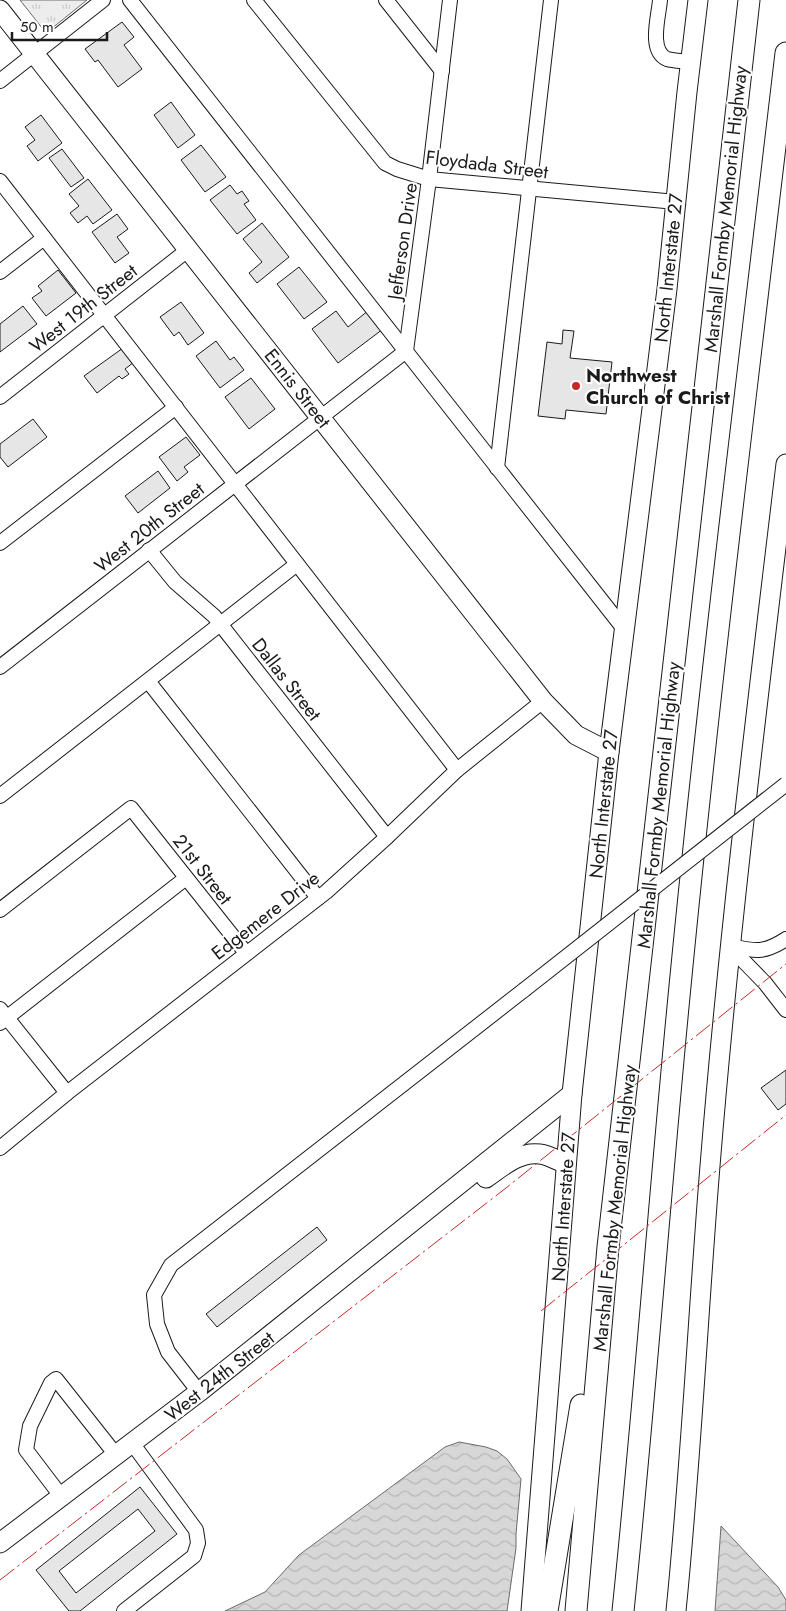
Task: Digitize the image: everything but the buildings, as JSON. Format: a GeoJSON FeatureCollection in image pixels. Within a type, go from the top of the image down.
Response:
{"type":"FeatureCollection","features":[{"type":"Feature","properties":{"kind":"highway","name":"Marshall Formby Memorial Highway"},"geometry":{"type":"LineString","coordinates":[[576,1611],[608,1247],[749,0]]}},
{"type":"Feature","properties":{"kind":"highway"},"geometry":{"type":"LineString","coordinates":[[623,1611],[642,1428],[680,979],[786,54]]}},
{"type":"Feature","properties":{"kind":"highway"},"geometry":{"type":"LineString","coordinates":[[761,267],[786,168]]}},
{"type":"Feature","properties":{"kind":"highway"},"geometry":{"type":"LineString","coordinates":[[547,1611],[608,1247]]}},
{"type":"Feature","properties":{"kind":"highway"},"geometry":{"type":"LineString","coordinates":[[638,1611],[642,1428]]}},
{"type":"Feature","properties":{"kind":"main road","name":"North Interstate 27"},"geometry":{"type":"LineString","coordinates":[[531,1611],[572,1094],[608,752],[667,289],[698,0]]}},
{"type":"Feature","properties":{"kind":"main road","name":"Ennis Street"},"geometry":{"type":"LineString","coordinates":[[0,10],[543,701],[576,735],[608,752]]}},
{"type":"Feature","properties":{"kind":"main road"},"geometry":{"type":"LineString","coordinates":[[676,1611],[684,1529],[709,1178],[729,946],[786,464]]}},
{"type":"Feature","properties":{"kind":"main road","name":"West 24th Street"},"geometry":{"type":"LineString","coordinates":[[0,1542],[199,1392],[572,1094]]}},
{"type":"Feature","properties":{"kind":"main road","name":"West 24th Street"},"geometry":{"type":"LineString","coordinates":[[434,1204],[478,1184],[513,1159],[523,1155],[540,1154],[566,1164]]}},
{"type":"Feature","properties":{"kind":"street"},"geometry":{"type":"LineString","coordinates":[[0,81],[103,0]]}},
{"type":"Feature","properties":{"kind":"street"},"geometry":{"type":"LineString","coordinates":[[130,0],[624,629]]}},
{"type":"Feature","properties":{"kind":"street","name":"Floydada Street"},"geometry":{"type":"LineString","coordinates":[[254,0],[385,163],[397,169],[429,179],[676,202]]}},
{"type":"Feature","properties":{"kind":"street"},"geometry":{"type":"LineString","coordinates":[[386,0],[442,71]]}},
{"type":"Feature","properties":{"kind":"street","name":"Jefferson Drive"},"geometry":{"type":"LineString","coordinates":[[406,351],[450,0]]}},
{"type":"Feature","properties":{"kind":"street"},"geometry":{"type":"LineString","coordinates":[[497,468],[552,0]]}},
{"type":"Feature","properties":{"kind":"street"},"geometry":{"type":"LineString","coordinates":[[660,0],[655,44],[661,54],[667,58],[690,62]]}},
{"type":"Feature","properties":{"kind":"street"},"geometry":{"type":"LineString","coordinates":[[0,182],[456,770]]}},
{"type":"Feature","properties":{"kind":"street"},"geometry":{"type":"LineString","coordinates":[[0,272],[44,238]]}},
{"type":"Feature","properties":{"kind":"street","name":"West 19th Street"},"geometry":{"type":"LineString","coordinates":[[0,397],[189,249]]}},
{"type":"Feature","properties":{"kind":"street"},"geometry":{"type":"LineString","coordinates":[[321,418],[406,351]]}},
{"type":"Feature","properties":{"kind":"street"},"geometry":{"type":"LineString","coordinates":[[0,543],[176,407]]}},
{"type":"Feature","properties":{"kind":"street","name":"West 20th Street"},"geometry":{"type":"LineString","coordinates":[[0,667],[321,418]]}},
{"type":"Feature","properties":{"kind":"street","name":"Dallas Street"},"geometry":{"type":"LineString","coordinates":[[149,550],[175,582],[214,616],[387,837]]}},
{"type":"Feature","properties":{"kind":"street"},"geometry":{"type":"LineString","coordinates":[[0,796],[297,564]]}},
{"type":"Feature","properties":{"kind":"street"},"geometry":{"type":"LineString","coordinates":[[148,681],[318,898]]}},
{"type":"Feature","properties":{"kind":"street","name":"Edgemere Drive"},"geometry":{"type":"LineString","coordinates":[[0,1148],[318,898],[387,837],[456,770],[543,701]]}},
{"type":"Feature","properties":{"kind":"street"},"geometry":{"type":"LineString","coordinates":[[199,1392],[168,1352],[157,1324],[154,1295],[172,1265],[786,784]]}},
{"type":"Feature","properties":{"kind":"street","name":"21st Street"},"geometry":{"type":"LineString","coordinates":[[0,910],[130,808],[246,953]]}},
{"type":"Feature","properties":{"kind":"street"},"geometry":{"type":"LineString","coordinates":[[67,1094],[2,1017],[186,878]]}},
{"type":"Feature","properties":{"kind":"street"},"geometry":{"type":"LineString","coordinates":[[729,946],[754,951],[771,948],[786,939]]}},
{"type":"Feature","properties":{"kind":"street"},"geometry":{"type":"LineString","coordinates":[[729,946],[765,983],[786,1010]]}},
{"type":"Feature","properties":{"kind":"street"},"geometry":{"type":"LineString","coordinates":[[61,1496],[26,1450],[30,1426],[51,1383],[56,1378],[116,1455]]}},
{"type":"Feature","properties":{"kind":"street"},"geometry":{"type":"LineString","coordinates":[[124,1611],[194,1556],[198,1543],[196,1530],[132,1443]]}},
{"type":"Feature","properties":{"kind":"green space"},"geometry":{"type":"Polygon","coordinates":[[[20,0],[87,0],[46,33],[20,0]]]}},
{"type":"Feature","properties":{"kind":"water"},"geometry":{"type":"Polygon","coordinates":[[[459,1442],[497,1451],[507,1459],[521,1479],[516,1548],[507,1611],[225,1611],[265,1592],[299,1555],[445,1447],[459,1442]]]}},
{"type":"Feature","properties":{"kind":"water"},"geometry":{"type":"Polygon","coordinates":[[[721,1526],[778,1587],[786,1600],[786,1611],[715,1611],[721,1526]]]}},
{"type":"Feature","properties":{"kind":"power"},"geometry":{"type":"LineString","coordinates":[[0,1580],[506,1188],[786,964]]}},
{"type":"Feature","properties":{"kind":"power"},"geometry":{"type":"LineString","coordinates":[[541,1311],[786,1115]]}},
{"type":"Feature","properties":{"kind":"place","name":"Northwest Church of Christ"},"geometry":{"type":"Point","coordinates":[576,386]}}]}
